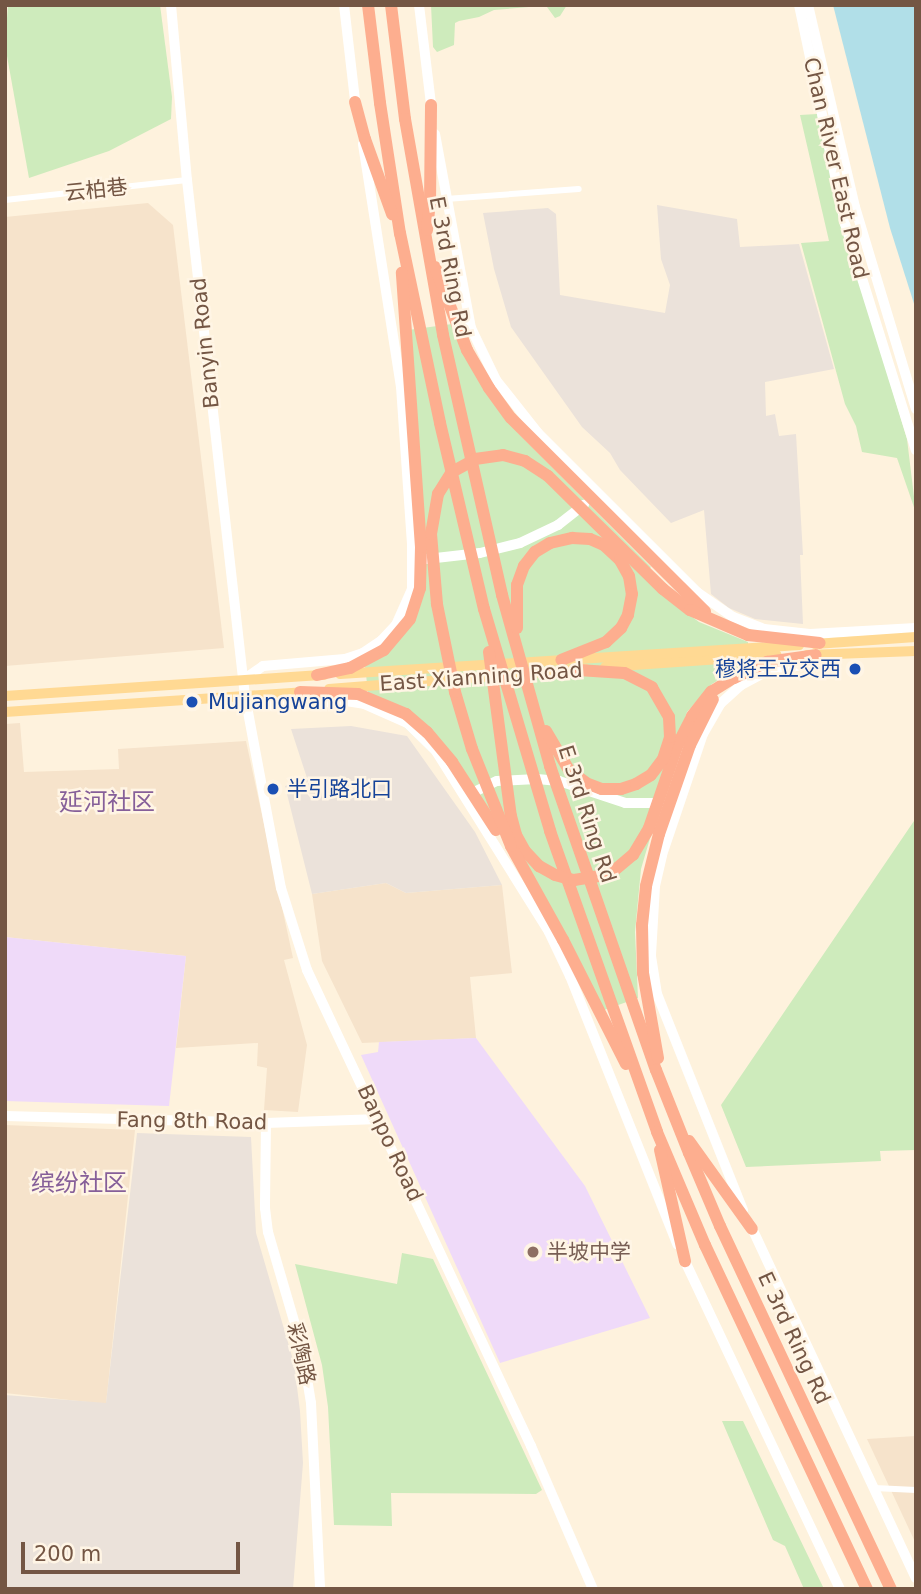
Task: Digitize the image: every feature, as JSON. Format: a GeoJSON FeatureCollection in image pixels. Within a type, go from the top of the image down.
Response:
{"type":"FeatureCollection","features":[{"type":"Feature","properties":{"kind":"highway","name":"E 3rd Ring Rd"},"geometry":{"type":"LineString","coordinates":[[368,5],[400,233],[422,338],[482,600],[550,831],[657,1132],[705,1244],[867,1589]]}},
{"type":"Feature","properties":{"kind":"highway","name":"E 3rd Ring Rd"},"geometry":{"type":"LineString","coordinates":[[391,5],[425,244],[487,535],[534,709],[586,874],[667,1096],[720,1226],[891,1589]]}},
{"type":"Feature","properties":{"kind":"highway"},"geometry":{"type":"LineString","coordinates":[[317,675],[365,661],[384,650],[413,614],[419,588],[421,547],[406,358],[400,233],[382,190],[355,102]]}},
{"type":"Feature","properties":{"kind":"highway"},"geometry":{"type":"LineString","coordinates":[[431,105],[430,203],[425,244],[457,325],[483,379],[519,427],[693,602],[748,635]]}},
{"type":"Feature","properties":{"kind":"highway"},"geometry":{"type":"LineString","coordinates":[[645,1101],[488,806],[454,692],[433,565],[434,505],[444,482],[460,466],[475,458],[498,455],[532,465],[677,600],[702,617],[748,635],[815,644]]}},
{"type":"Feature","properties":{"kind":"highway"},"geometry":{"type":"LineString","coordinates":[[518,653],[516,596],[519,575],[539,550],[555,541],[590,539],[609,549],[623,563],[630,580],[632,600],[626,620],[618,632],[600,646],[561,660]]}},
{"type":"Feature","properties":{"kind":"highway"},"geometry":{"type":"LineString","coordinates":[[482,600],[514,829],[533,861],[560,877],[580,880],[610,874],[630,859],[646,834],[678,744],[692,716],[711,692],[744,672],[815,644]]}},
{"type":"Feature","properties":{"kind":"highway"},"geometry":{"type":"LineString","coordinates":[[534,709],[562,761],[573,774],[595,787],[621,789],[646,778],[666,755],[670,727],[660,697],[648,684],[629,674],[578,670]]}},
{"type":"Feature","properties":{"kind":"highway"},"geometry":{"type":"LineString","coordinates":[[667,1096],[646,996],[642,948],[643,911],[659,834],[698,724],[715,697],[744,672]]}},
{"type":"Feature","properties":{"kind":"highway"},"geometry":{"type":"LineString","coordinates":[[300,692],[358,694],[392,706],[427,732],[467,790],[488,806]]}},
{"type":"Feature","properties":{"kind":"highway"},"geometry":{"type":"LineString","coordinates":[[657,1132],[670,1205],[685,1261]]}},
{"type":"Feature","properties":{"kind":"highway"},"geometry":{"type":"LineString","coordinates":[[682,1132],[752,1229]]}},
{"type":"Feature","properties":{"kind":"main road","name":"Banyin Road"},"geometry":{"type":"LineString","coordinates":[[171,5],[187,180],[243,680]]}},
{"type":"Feature","properties":{"kind":"main road"},"geometry":{"type":"LineString","coordinates":[[243,680],[263,666],[345,659],[373,648],[393,629],[405,610],[412,589],[413,561],[401,387],[355,102],[344,5]]}},
{"type":"Feature","properties":{"kind":"main road"},"geometry":{"type":"LineString","coordinates":[[419,5],[431,105],[468,318],[487,365],[523,417],[716,607],[757,627],[815,644],[916,628]]}},
{"type":"Feature","properties":{"kind":"main road","name":"Chan River East Road"},"geometry":{"type":"LineString","coordinates":[[799,5],[845,224],[916,450]]}},
{"type":"Feature","properties":{"kind":"main road","name":"Chan River East Road"},"geometry":{"type":"LineString","coordinates":[[808,5],[855,207],[916,410]]}},
{"type":"Feature","properties":{"kind":"main road"},"geometry":{"type":"LineString","coordinates":[[413,561],[480,553],[523,542],[565,521],[597,492]]}},
{"type":"Feature","properties":{"kind":"main road","name":"East Xianning Road"},"geometry":{"type":"LineString","coordinates":[[5,696],[916,637]]}},
{"type":"Feature","properties":{"kind":"main road"},"geometry":{"type":"LineString","coordinates":[[707,649],[771,639]]}},
{"type":"Feature","properties":{"kind":"main road","name":"East Xianning Road"},"geometry":{"type":"LineString","coordinates":[[5,712],[578,670],[815,644],[843,656],[916,651]]}},
{"type":"Feature","properties":{"kind":"main road"},"geometry":{"type":"LineString","coordinates":[[843,656],[775,670],[735,689],[720,704],[706,727],[655,886],[651,932],[653,979],[672,1037],[752,1229],[916,1578]]}},
{"type":"Feature","properties":{"kind":"main road","name":"Banpo Road"},"geometry":{"type":"LineString","coordinates":[[243,680],[281,888],[307,970],[379,1119],[593,1589]]}},
{"type":"Feature","properties":{"kind":"main road"},"geometry":{"type":"LineString","coordinates":[[245,696],[273,706],[355,702],[389,713],[431,745],[467,790],[565,964],[685,1261],[840,1589]]}},
{"type":"Feature","properties":{"kind":"main road"},"geometry":{"type":"LineString","coordinates":[[467,790],[497,781],[537,779],[559,781],[604,798],[631,804],[650,805],[681,800]]}},
{"type":"Feature","properties":{"kind":"main road","name":"Fang 8th Road"},"geometry":{"type":"LineString","coordinates":[[5,1116],[266,1124],[379,1119]]}},
{"type":"Feature","properties":{"kind":"main road","name":"彩陶路"},"geometry":{"type":"LineString","coordinates":[[266,1124],[265,1208],[268,1232],[297,1330],[312,1403],[320,1589]]}},
{"type":"Feature","properties":{"kind":"street","name":"云柏巷"},"geometry":{"type":"LineString","coordinates":[[5,200],[187,180]]}},
{"type":"Feature","properties":{"kind":"street"},"geometry":{"type":"LineString","coordinates":[[446,199],[579,189]]}},
{"type":"Feature","properties":{"kind":"street"},"geometry":{"type":"LineString","coordinates":[[872,1488],[916,1490]]}},
{"type":"Feature","properties":{"kind":"shaded area"},"geometry":{"type":"Polygon","coordinates":[[[148,203],[173,225],[224,648],[5,666],[5,217],[148,203]]]}},
{"type":"Feature","properties":{"kind":"shaded area"},"geometry":{"type":"Polygon","coordinates":[[[657,205],[737,219],[740,247],[799,244],[834,369],[765,382],[766,416],[775,414],[779,436],[796,434],[803,555],[800,555],[803,624],[755,619],[729,608],[711,594],[704,510],[671,523],[620,470],[610,453],[582,427],[511,327],[494,269],[483,213],[548,208],[556,214],[560,295],[665,313],[670,285],[661,259],[657,205]]]}},
{"type":"Feature","properties":{"kind":"shaded area"},"geometry":{"type":"Polygon","coordinates":[[[20,723],[24,772],[119,769],[118,749],[246,741],[293,958],[284,960],[307,1045],[298,1112],[264,1110],[267,1068],[257,1066],[258,1043],[176,1048],[186,956],[5,937],[5,724],[20,723]]]}},
{"type":"Feature","properties":{"kind":"shaded area"},"geometry":{"type":"Polygon","coordinates":[[[351,726],[407,736],[475,832],[502,885],[406,893],[386,883],[312,894],[285,786],[307,778],[291,729],[351,726]]]}},
{"type":"Feature","properties":{"kind":"shaded area"},"geometry":{"type":"Polygon","coordinates":[[[386,883],[406,893],[502,885],[512,973],[470,977],[476,1038],[362,1043],[322,961],[312,894],[386,883]]]}},
{"type":"Feature","properties":{"kind":"shaded area"},"geometry":{"type":"Polygon","coordinates":[[[5,937],[186,956],[169,1106],[5,1101],[5,937]]]}},
{"type":"Feature","properties":{"kind":"shaded area","name":"半坡中学"},"geometry":{"type":"Polygon","coordinates":[[[476,1038],[585,1186],[650,1318],[500,1363],[361,1055],[378,1052],[379,1042],[476,1038]]]}},
{"type":"Feature","properties":{"kind":"shaded area"},"geometry":{"type":"Polygon","coordinates":[[[5,1125],[135,1130],[106,1404],[5,1393],[5,1125]]]}},
{"type":"Feature","properties":{"kind":"shaded area"},"geometry":{"type":"Polygon","coordinates":[[[137,1133],[251,1137],[256,1233],[294,1363],[300,1411],[303,1463],[293,1589],[5,1589],[5,1395],[106,1403],[137,1133]]]}},
{"type":"Feature","properties":{"kind":"shaded area"},"geometry":{"type":"Polygon","coordinates":[[[916,1436],[916,1544],[867,1439],[916,1436]]]}},
{"type":"Feature","properties":{"kind":"green space"},"geometry":{"type":"Polygon","coordinates":[[[8,5],[160,5],[172,97],[171,119],[109,151],[29,178],[5,45],[8,5]]]}},
{"type":"Feature","properties":{"kind":"green space"},"geometry":{"type":"Polygon","coordinates":[[[431,5],[567,5],[560,16],[555,18],[547,7],[541,6],[494,10],[479,17],[459,21],[455,23],[454,45],[437,52],[433,47],[431,5]]]}},
{"type":"Feature","properties":{"kind":"green space"},"geometry":{"type":"Polygon","coordinates":[[[817,114],[841,219],[907,439],[916,513],[897,458],[862,452],[856,426],[845,404],[801,243],[829,241],[800,115],[817,114]]]}},
{"type":"Feature","properties":{"kind":"green space"},"geometry":{"type":"Polygon","coordinates":[[[452,324],[518,433],[651,567],[644,575],[668,599],[699,622],[748,642],[748,662],[712,684],[687,712],[641,869],[635,932],[638,998],[604,1010],[556,917],[485,805],[368,692],[365,666],[412,622],[408,330],[452,324]]]}},
{"type":"Feature","properties":{"kind":"green space"},"geometry":{"type":"Polygon","coordinates":[[[916,818],[916,1150],[880,1151],[881,1161],[746,1167],[721,1105],[916,818]]]}},
{"type":"Feature","properties":{"kind":"green space"},"geometry":{"type":"Polygon","coordinates":[[[402,1253],[433,1259],[542,1490],[536,1494],[391,1493],[392,1526],[334,1525],[328,1407],[322,1365],[295,1264],[397,1284],[402,1253]]]}},
{"type":"Feature","properties":{"kind":"green space"},"geometry":{"type":"Polygon","coordinates":[[[722,1421],[743,1421],[824,1589],[804,1589],[785,1546],[773,1540],[722,1421]]]}},
{"type":"Feature","properties":{"kind":"water"},"geometry":{"type":"Polygon","coordinates":[[[833,5],[916,5],[916,310],[890,228],[833,5]]]}},
{"type":"Feature","properties":{"kind":"place","name":"穆将王立交西"},"geometry":{"type":"Point","coordinates":[855,669]}},
{"type":"Feature","properties":{"kind":"place","name":"Mujiangwang"},"geometry":{"type":"Point","coordinates":[192,702]}},
{"type":"Feature","properties":{"kind":"place","name":"半引路北口"},"geometry":{"type":"Point","coordinates":[273,789]}},
{"type":"Feature","properties":{"kind":"place","name":"半坡中学"},"geometry":{"type":"Point","coordinates":[533,1252]}},
{"type":"Feature","properties":{"kind":"district","name":"延河社区"},"geometry":{"type":"Point","coordinates":[107,803]}},
{"type":"Feature","properties":{"kind":"district","name":"缤纷社区"},"geometry":{"type":"Point","coordinates":[79,1184]}}]}
